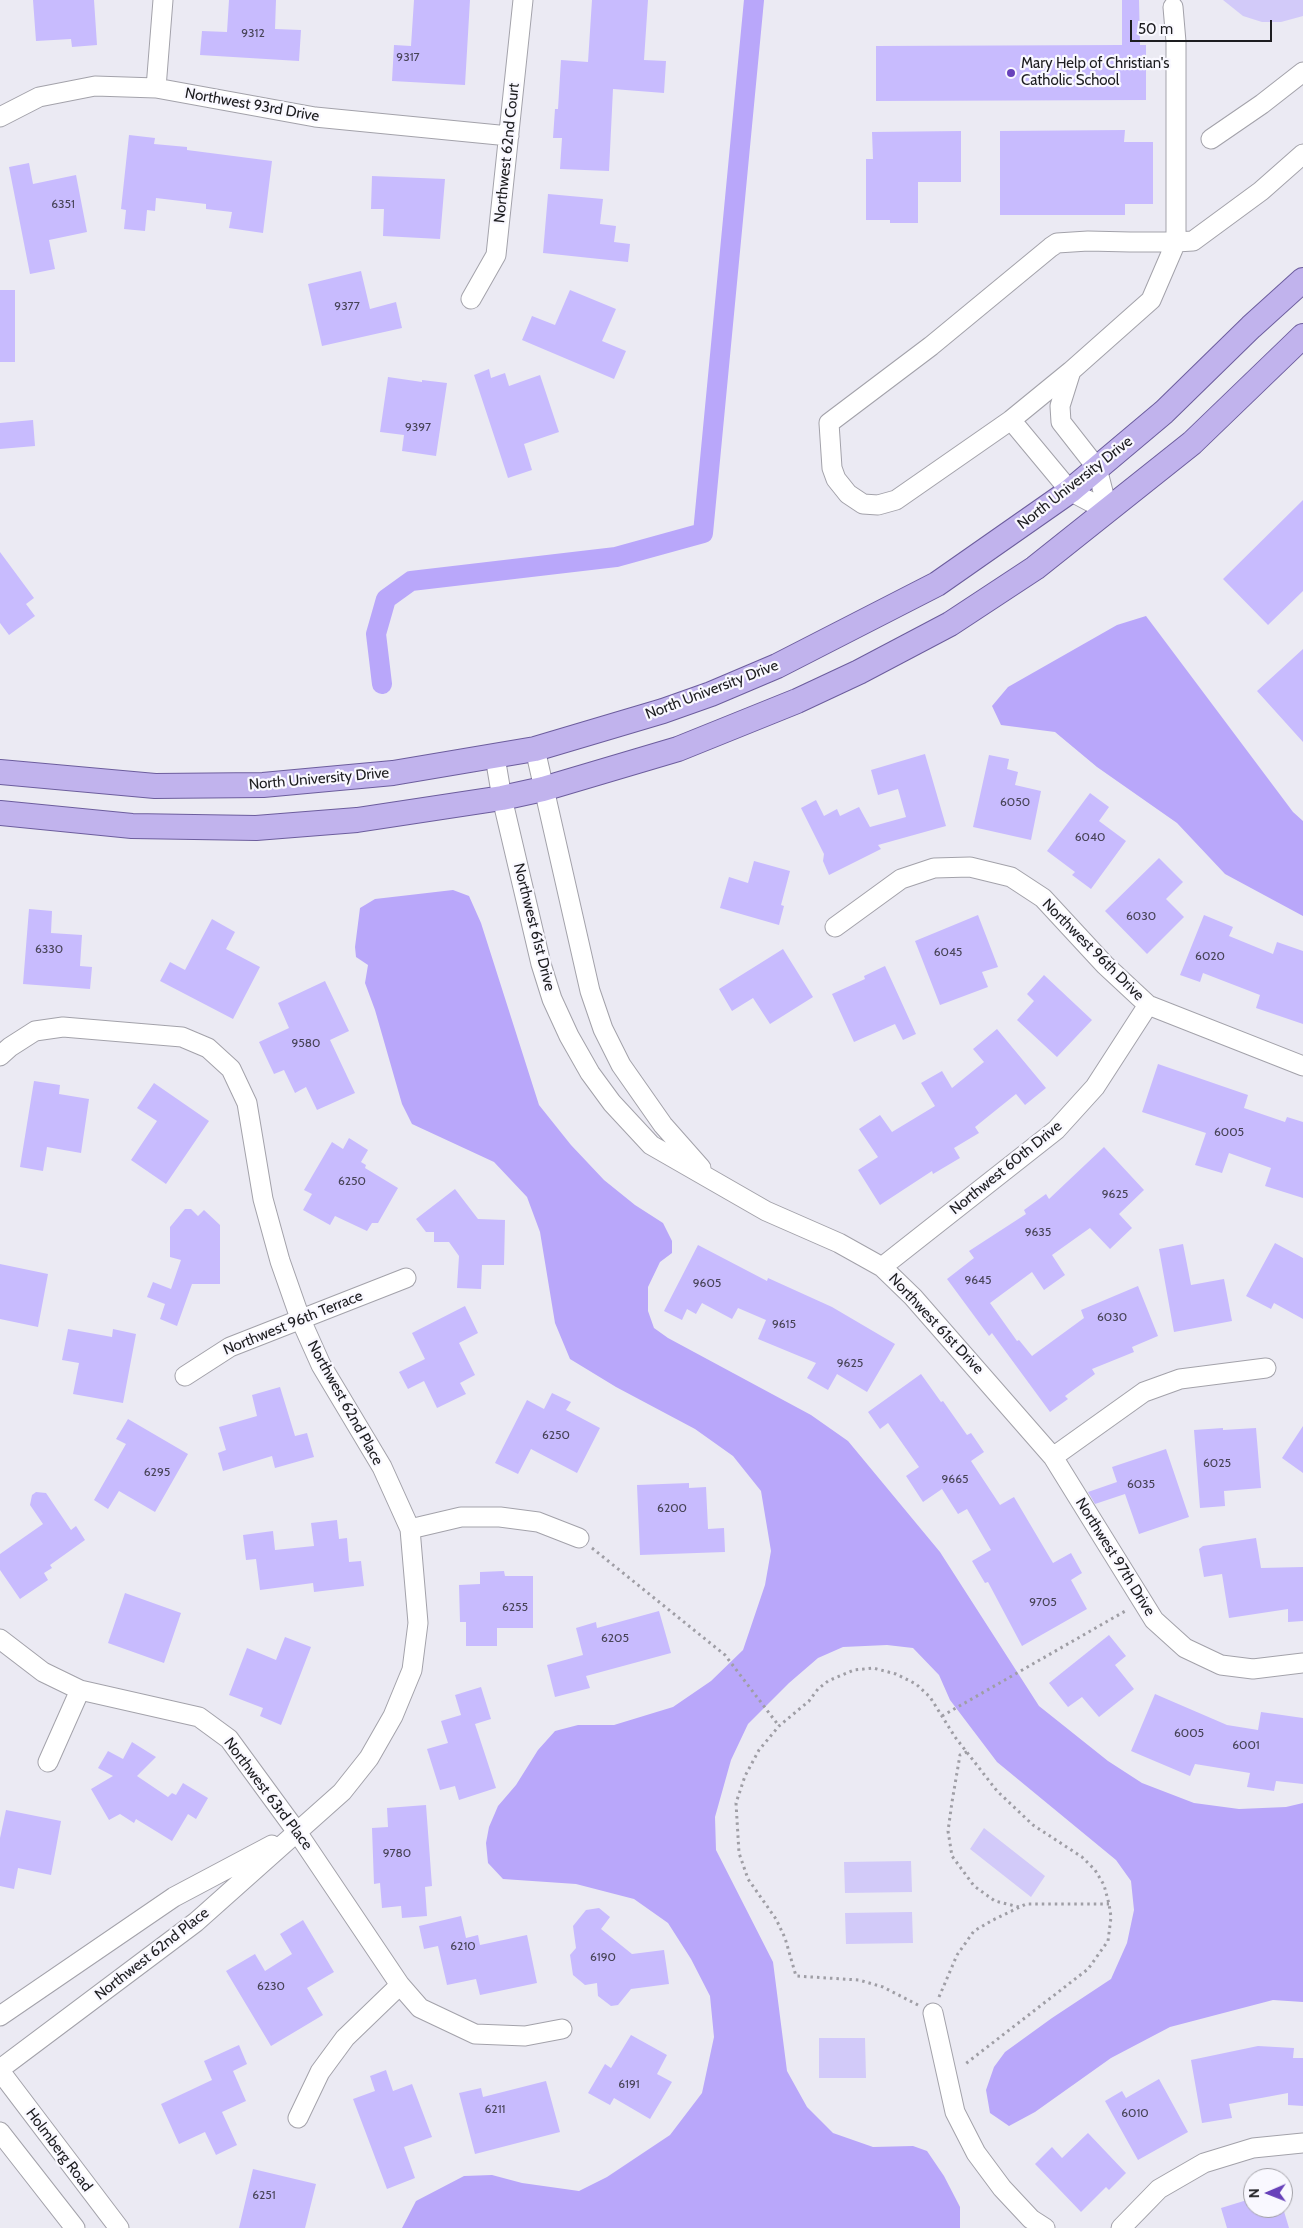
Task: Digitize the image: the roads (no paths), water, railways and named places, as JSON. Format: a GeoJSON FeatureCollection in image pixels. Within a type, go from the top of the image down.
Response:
{"type":"FeatureCollection","features":[{"type":"Feature","properties":{"kind":"main road","name":"North University Drive"},"geometry":{"type":"LineString","coordinates":[[0,772],[155,786],[263,785],[393,773],[535,749],[663,711],[710,694],[777,666],[937,584],[1070,491],[1164,412],[1251,327],[1303,280]]}},
{"type":"Feature","properties":{"kind":"main road"},"geometry":{"type":"LineString","coordinates":[[0,813],[132,826],[256,828],[357,820],[502,798],[543,789],[678,749],[797,701],[859,672],[950,624],[1035,568],[1192,443],[1303,336]]}},
{"type":"Feature","properties":{"kind":"street"},"geometry":{"type":"LineString","coordinates":[[156,88],[163,0]]}},
{"type":"Feature","properties":{"kind":"street","name":"Northwest 62nd Court"},"geometry":{"type":"LineString","coordinates":[[471,300],[496,255],[523,0]]}},
{"type":"Feature","properties":{"kind":"street"},"geometry":{"type":"LineString","coordinates":[[1173,8],[1176,42],[1176,242],[1151,300],[1071,371],[1011,420],[896,500],[878,506],[862,504],[848,494],[836,479],[832,468],[829,423],[931,346],[1051,246],[1057,243],[1088,241],[1176,242],[1194,241],[1261,191],[1303,154]]}},
{"type":"Feature","properties":{"kind":"street"},"geometry":{"type":"LineString","coordinates":[[1211,140],[1303,72]]}},
{"type":"Feature","properties":{"kind":"street","name":"Northwest 93rd Drive"},"geometry":{"type":"LineString","coordinates":[[0,117],[39,97],[95,86],[156,88],[315,117],[509,136]]}},
{"type":"Feature","properties":{"kind":"street"},"geometry":{"type":"LineString","coordinates":[[1071,371],[1060,406],[1061,422],[1097,468],[1108,511]]}},
{"type":"Feature","properties":{"kind":"street"},"geometry":{"type":"LineString","coordinates":[[1011,420],[1070,491],[1108,511]]}},
{"type":"Feature","properties":{"kind":"street","name":"Northwest 61st Drive"},"geometry":{"type":"LineString","coordinates":[[535,749],[590,991],[603,1029],[621,1065],[663,1124],[714,1182]]}},
{"type":"Feature","properties":{"kind":"street","name":"Northwest 61st Drive"},"geometry":{"type":"LineString","coordinates":[[495,757],[502,798],[541,964],[552,999],[569,1036],[590,1073],[612,1103],[651,1145],[766,1211],[839,1243],[882,1267],[925,1310],[1053,1457]]}},
{"type":"Feature","properties":{"kind":"street","name":"Northwest 96th Drive"},"geometry":{"type":"LineString","coordinates":[[835,927],[900,879],[934,868],[970,867],[1011,877],[1043,898],[1105,965],[1148,1005],[1303,1066]]}},
{"type":"Feature","properties":{"kind":"street","name":"Northwest 60th Drive"},"geometry":{"type":"LineString","coordinates":[[882,1267],[1056,1130],[1095,1087],[1148,1005]]}},
{"type":"Feature","properties":{"kind":"street","name":"Northwest 62nd Place"},"geometry":{"type":"LineString","coordinates":[[0,1056],[10,1047],[35,1031],[63,1027],[182,1037],[208,1048],[231,1068],[247,1103],[263,1199],[280,1261],[300,1318],[321,1365],[382,1467],[410,1529],[418,1623],[412,1670],[394,1716],[369,1758],[342,1792],[196,1922],[0,2070]]}},
{"type":"Feature","properties":{"kind":"street","name":"Northwest 96th Terrace"},"geometry":{"type":"LineString","coordinates":[[185,1376],[230,1347],[406,1278]]}},
{"type":"Feature","properties":{"kind":"street"},"geometry":{"type":"LineString","coordinates":[[1053,1457],[1144,1392],[1180,1379],[1266,1368]]}},
{"type":"Feature","properties":{"kind":"street","name":"Northwest 97th Drive"},"geometry":{"type":"LineString","coordinates":[[1053,1457],[1154,1620],[1185,1648],[1221,1665],[1253,1669],[1303,1664]]}},
{"type":"Feature","properties":{"kind":"street"},"geometry":{"type":"LineString","coordinates":[[410,1529],[461,1517],[500,1517],[538,1522],[579,1538]]}},
{"type":"Feature","properties":{"kind":"street","name":"Northwest 63rd Place"},"geometry":{"type":"LineString","coordinates":[[0,1639],[43,1672],[80,1690],[198,1717],[229,1739],[297,1832],[400,1985],[420,2008],[475,2034],[524,2036],[562,2030]]}},
{"type":"Feature","properties":{"kind":"street"},"geometry":{"type":"LineString","coordinates":[[48,1762],[80,1690]]}},
{"type":"Feature","properties":{"kind":"street","name":"Northwest 62nd Place"},"geometry":{"type":"LineString","coordinates":[[0,2016],[174,1896],[297,1832]]}},
{"type":"Feature","properties":{"kind":"street"},"geometry":{"type":"LineString","coordinates":[[298,2118],[320,2072],[345,2038],[400,1985]]}},
{"type":"Feature","properties":{"kind":"street"},"geometry":{"type":"LineString","coordinates":[[933,2013],[955,2112],[976,2153],[1002,2188],[1032,2219],[1045,2228]]}},
{"type":"Feature","properties":{"kind":"street","name":"Holmberg Road"},"geometry":{"type":"LineString","coordinates":[[0,2070],[119,2228]]}},
{"type":"Feature","properties":{"kind":"street"},"geometry":{"type":"LineString","coordinates":[[0,2132],[75,2228]]}},
{"type":"Feature","properties":{"kind":"street"},"geometry":{"type":"LineString","coordinates":[[1121,2228],[1159,2189],[1204,2163],[1252,2148],[1303,2143]]}},
{"type":"Feature","properties":{"kind":"waterway"},"geometry":{"type":"LineString","coordinates":[[382,684],[376,634],[386,599],[411,581],[616,557],[703,533],[754,0]]}},
{"type":"Feature","properties":{"kind":"place","name":"Mary Help of Christian's Catholic School"},"geometry":{"type":"Point","coordinates":[1011,73]}}]}
